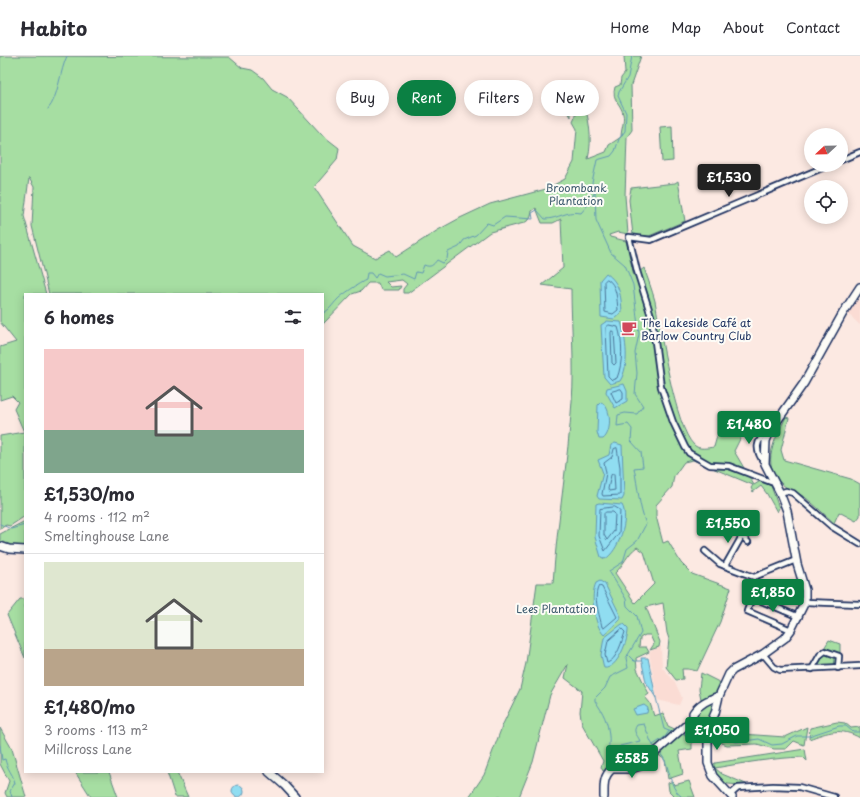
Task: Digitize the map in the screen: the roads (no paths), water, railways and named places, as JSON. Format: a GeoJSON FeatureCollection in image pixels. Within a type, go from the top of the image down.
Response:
{"type":"FeatureCollection","features":[{"type":"Feature","properties":{"kind":"main road"},"geometry":{"type":"LineString","coordinates":[[731,796],[709,769],[708,729],[715,713],[719,696],[729,674],[733,670],[774,647],[792,630],[805,602],[804,586],[796,560],[792,531],[780,493],[765,464],[764,451],[770,431],[804,383],[843,313],[860,286]]}},
{"type":"Feature","properties":{"kind":"main road"},"geometry":{"type":"LineString","coordinates":[[0,546],[9,549],[24,550]]}},
{"type":"Feature","properties":{"kind":"main road"},"geometry":{"type":"LineString","coordinates":[[604,797],[605,779],[612,769],[631,769],[640,766],[693,719],[693,713],[697,707],[704,702],[719,696]]}},
{"type":"Feature","properties":{"kind":"main road"},"geometry":{"type":"LineString","coordinates":[[693,719],[708,729]]}},
{"type":"Feature","properties":{"kind":"main road"},"geometry":{"type":"LineString","coordinates":[[270,773],[295,797]]}},
{"type":"Feature","properties":{"kind":"street"},"geometry":{"type":"LineString","coordinates":[[848,157],[860,152]]}},
{"type":"Feature","properties":{"kind":"street"},"geometry":{"type":"LineString","coordinates":[[774,481],[771,482],[728,466],[710,464],[689,453],[685,447],[673,422],[661,387],[652,319],[637,271],[629,237],[651,240],[812,172]]}},
{"type":"Feature","properties":{"kind":"street"},"geometry":{"type":"LineString","coordinates":[[780,493],[786,491],[793,493],[831,526],[860,544]]}},
{"type":"Feature","properties":{"kind":"street"},"geometry":{"type":"LineString","coordinates":[[733,521],[742,536],[748,542]]}},
{"type":"Feature","properties":{"kind":"street"},"geometry":{"type":"LineString","coordinates":[[725,566],[742,536]]}},
{"type":"Feature","properties":{"kind":"street"},"geometry":{"type":"LineString","coordinates":[[705,551],[713,559],[725,566],[754,577],[796,560]]}},
{"type":"Feature","properties":{"kind":"street"},"geometry":{"type":"LineString","coordinates":[[752,598],[747,612],[792,630]]}},
{"type":"Feature","properties":{"kind":"street"},"geometry":{"type":"LineString","coordinates":[[758,600],[799,617]]}},
{"type":"Feature","properties":{"kind":"street"},"geometry":{"type":"LineString","coordinates":[[805,602],[860,604]]}},
{"type":"Feature","properties":{"kind":"street"},"geometry":{"type":"LineString","coordinates":[[812,669],[820,655],[825,651],[839,656],[838,668]]}},
{"type":"Feature","properties":{"kind":"street"},"geometry":{"type":"LineString","coordinates":[[763,654],[774,667],[780,670],[860,666]]}},
{"type":"Feature","properties":{"kind":"street"},"geometry":{"type":"LineString","coordinates":[[724,789],[773,786],[799,787],[834,797]]}},
{"type":"Feature","properties":{"kind":"street"},"geometry":{"type":"LineString","coordinates":[[731,796],[738,788]]}},
{"type":"Feature","properties":{"kind":"water"},"geometry":{"type":"Polygon","coordinates":[[[606,273],[614,281],[620,295],[622,312],[614,319],[601,317],[600,280],[606,273]]]}},
{"type":"Feature","properties":{"kind":"water"},"geometry":{"type":"Polygon","coordinates":[[[607,321],[621,322],[626,352],[625,368],[620,381],[610,384],[604,377],[601,325],[607,321]]]}},
{"type":"Feature","properties":{"kind":"water"},"geometry":{"type":"Polygon","coordinates":[[[624,384],[627,391],[627,401],[615,408],[606,392],[607,388],[624,384]]]}},
{"type":"Feature","properties":{"kind":"water"},"geometry":{"type":"Polygon","coordinates":[[[601,402],[607,409],[610,420],[606,436],[603,439],[599,439],[597,432],[598,405],[601,402]]]}},
{"type":"Feature","properties":{"kind":"water"},"geometry":{"type":"Polygon","coordinates":[[[615,443],[622,445],[624,496],[622,500],[599,499],[597,496],[603,473],[598,460],[609,455],[611,445],[615,443]]]}},
{"type":"Feature","properties":{"kind":"water"},"geometry":{"type":"Polygon","coordinates":[[[596,504],[622,505],[625,518],[618,543],[610,555],[605,559],[601,557],[595,537],[596,504]]]}},
{"type":"Feature","properties":{"kind":"water"},"geometry":{"type":"Polygon","coordinates":[[[600,581],[605,584],[621,617],[620,620],[604,635],[595,617],[593,602],[594,588],[596,583],[600,581]]]}},
{"type":"Feature","properties":{"kind":"water"},"geometry":{"type":"Polygon","coordinates":[[[622,624],[628,628],[624,646],[618,659],[609,667],[604,668],[601,655],[604,638],[622,624]]]}},
{"type":"Feature","properties":{"kind":"water"},"geometry":{"type":"Polygon","coordinates":[[[641,658],[648,658],[656,698],[646,682],[641,658]]]}},
{"type":"Feature","properties":{"kind":"water"},"geometry":{"type":"Polygon","coordinates":[[[644,705],[648,708],[647,713],[636,715],[633,709],[644,705]]]}},
{"type":"Feature","properties":{"kind":"water"},"geometry":{"type":"Polygon","coordinates":[[[236,785],[240,785],[244,791],[240,797],[236,797],[232,793],[232,789],[236,785]]]}},
{"type":"Feature","properties":{"kind":"waterway"},"geometry":{"type":"LineString","coordinates":[[48,109],[57,92],[62,69],[67,56]]}},
{"type":"Feature","properties":{"kind":"waterway"},"geometry":{"type":"LineString","coordinates":[[632,56],[628,77],[618,96],[626,113],[625,131],[619,139],[615,151],[611,156],[597,160],[592,183],[595,192],[596,220],[611,253],[625,265],[633,285],[639,334],[635,353],[637,373],[635,394],[643,406],[637,414],[625,413],[618,415],[617,426],[628,424],[632,429],[631,441],[641,452],[643,467],[634,468],[640,504],[646,524],[637,541],[627,549],[623,562],[609,571],[626,599],[627,606],[637,616],[641,633],[626,658],[628,668],[610,677],[605,688],[595,698],[595,701],[603,713],[606,722],[609,736],[609,750],[611,755],[614,755],[620,746],[640,741],[635,731],[637,725],[644,724],[655,748]]}},
{"type":"Feature","properties":{"kind":"waterway"},"geometry":{"type":"LineString","coordinates":[[324,312],[342,295],[366,280],[367,273],[371,273],[375,278],[378,273],[385,276],[403,274],[414,279],[416,272],[421,273],[424,265],[432,266],[437,260],[443,263],[447,259],[448,252],[459,247],[464,240],[476,235],[487,223],[493,225],[505,217],[533,219],[532,213],[537,210],[545,219],[576,212],[581,213],[595,192]]}},
{"type":"Feature","properties":{"kind":"waterway"},"geometry":{"type":"LineString","coordinates":[[0,524],[11,529],[24,525]]}},
{"type":"Feature","properties":{"kind":"waterway"},"geometry":{"type":"LineString","coordinates":[[628,655],[634,661],[641,661]]}},
{"type":"Feature","properties":{"kind":"waterway"},"geometry":{"type":"LineString","coordinates":[[656,698],[664,729],[669,731]]}},
{"type":"Feature","properties":{"kind":"waterway"},"geometry":{"type":"LineString","coordinates":[[712,742],[730,739],[736,742],[759,739],[772,745],[782,744],[797,736],[809,736],[839,726],[846,726],[853,732],[860,732]]}},
{"type":"Feature","properties":{"kind":"waterway"},"geometry":{"type":"LineString","coordinates":[[653,745],[665,737],[669,731],[674,732]]}},
{"type":"Feature","properties":{"kind":"waterway"},"geometry":{"type":"LineString","coordinates":[[681,733],[705,738]]}},
{"type":"Feature","properties":{"kind":"waterway"},"geometry":{"type":"LineString","coordinates":[[0,745],[2,760],[5,759],[15,783],[10,791],[12,797]]}},
{"type":"Feature","properties":{"kind":"waterway"},"geometry":{"type":"LineString","coordinates":[[660,753],[664,758],[674,788],[682,797]]}},
{"type":"Feature","properties":{"kind":"place","name":"The Lakeside Café at Barlow Country Club"},"geometry":{"type":"Point","coordinates":[629,328]}},
{"type":"Feature","properties":{"kind":"park label","name":"Broombank Plantation"},"geometry":{"type":"Point","coordinates":[576,193]}},
{"type":"Feature","properties":{"kind":"park label","name":"Lees Plantation"},"geometry":{"type":"Point","coordinates":[556,608]}}]}
